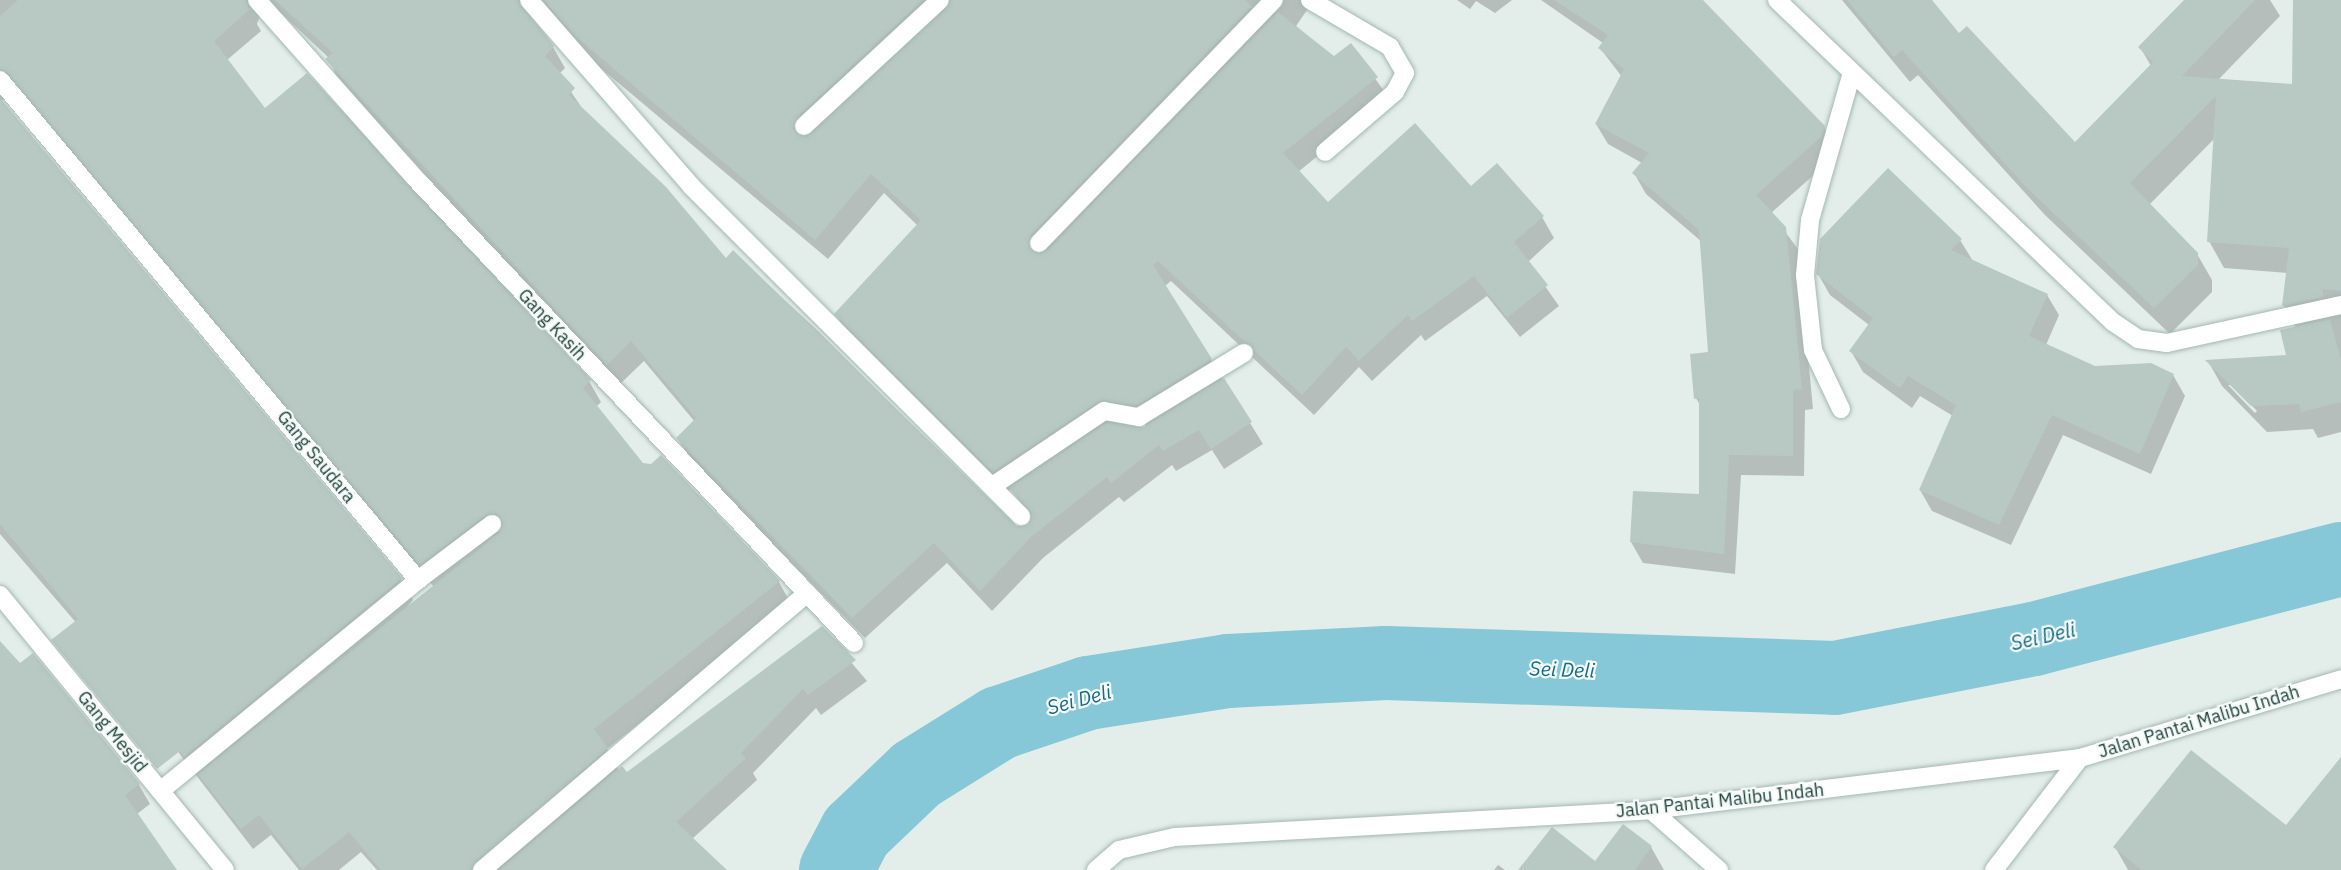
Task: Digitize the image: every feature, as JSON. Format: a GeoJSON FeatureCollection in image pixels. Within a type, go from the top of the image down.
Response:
{"type":"FeatureCollection","features":[{"type":"Feature","properties":{"kind":"street","name":"Gang Kasih"},"geometry":{"type":"LineString","coordinates":[[257,0],[414,177],[854,642]]}},
{"type":"Feature","properties":{"kind":"street"},"geometry":{"type":"LineString","coordinates":[[529,0],[691,186],[994,485],[1021,516]]}},
{"type":"Feature","properties":{"kind":"street"},"geometry":{"type":"LineString","coordinates":[[804,126],[940,0]]}},
{"type":"Feature","properties":{"kind":"street"},"geometry":{"type":"LineString","coordinates":[[1039,243],[1274,0]]}},
{"type":"Feature","properties":{"kind":"street"},"geometry":{"type":"LineString","coordinates":[[1310,0],[1390,47],[1405,73],[1395,92],[1325,152]]}},
{"type":"Feature","properties":{"kind":"street"},"geometry":{"type":"LineString","coordinates":[[1777,0],[1851,76],[2113,322],[2138,339],[2167,343],[2341,305]]}},
{"type":"Feature","properties":{"kind":"street"},"geometry":{"type":"LineString","coordinates":[[1841,410],[1813,350],[1805,275],[1810,220],[1851,76]]}},
{"type":"Feature","properties":{"kind":"street","name":"Gang Saudara"},"geometry":{"type":"LineString","coordinates":[[0,80],[418,580]]}},
{"type":"Feature","properties":{"kind":"street"},"geometry":{"type":"LineString","coordinates":[[994,485],[1104,411],[1139,417],[1244,353]]}},
{"type":"Feature","properties":{"kind":"street"},"geometry":{"type":"LineString","coordinates":[[160,791],[418,580],[492,524]]}},
{"type":"Feature","properties":{"kind":"street"},"geometry":{"type":"LineString","coordinates":[[482,870],[807,593]]}},
{"type":"Feature","properties":{"kind":"street","name":"Gang Mesjid"},"geometry":{"type":"LineString","coordinates":[[0,595],[225,870]]}},
{"type":"Feature","properties":{"kind":"street","name":"Jalan Pantai Malibu Indah"},"geometry":{"type":"LineString","coordinates":[[1096,870],[1119,850],[1175,837],[1651,810],[2080,758],[2341,679]]}},
{"type":"Feature","properties":{"kind":"street"},"geometry":{"type":"LineString","coordinates":[[1994,870],[2080,758]]}},
{"type":"Feature","properties":{"kind":"street"},"geometry":{"type":"LineString","coordinates":[[1651,810],[1719,870]]}},
{"type":"Feature","properties":{"kind":"building"},"geometry":{"type":"Polygon","coordinates":[[[18,0],[246,0],[250,9],[214,41],[265,108],[307,73],[591,380],[583,388],[643,463],[651,464],[661,455],[780,581],[594,729],[608,748],[471,870],[381,870],[349,832],[302,869],[259,815],[241,829],[198,774],[499,533],[503,522],[496,513],[486,515],[420,565],[0,69],[0,16],[18,0]]]}},
{"type":"Feature","properties":{"kind":"building"},"geometry":{"type":"Polygon","coordinates":[[[275,0],[518,0],[554,46],[545,56],[575,88],[569,95],[666,187],[726,258],[733,250],[1018,527],[1028,524],[1032,514],[1009,488],[1107,423],[1144,427],[1224,378],[1252,422],[1211,449],[1199,430],[1163,451],[1159,445],[1111,483],[1107,477],[1031,537],[980,591],[934,543],[852,618],[676,438],[696,418],[631,341],[607,365],[325,59],[333,53],[275,0]]]}},
{"type":"Feature","properties":{"kind":"building"},"geometry":{"type":"Polygon","coordinates":[[[544,0],[923,0],[796,118],[793,129],[806,137],[951,0],[1245,0],[1252,6],[1031,235],[1032,251],[1047,251],[1278,12],[1334,56],[1351,43],[1378,77],[1283,153],[1328,202],[1415,123],[1471,186],[1497,163],[1544,216],[1514,242],[1548,285],[1507,318],[1474,276],[1412,321],[1408,315],[1359,361],[1346,347],[1302,395],[1158,261],[1153,265],[1212,359],[1137,405],[1098,402],[993,472],[834,314],[921,220],[871,174],[815,240],[573,34],[544,0]]]}},
{"type":"Feature","properties":{"kind":"building"},"geometry":{"type":"Polygon","coordinates":[[[1554,0],[1703,0],[1825,126],[1822,136],[1756,195],[1786,227],[1802,389],[1793,390],[1793,456],[1729,455],[1724,554],[1630,542],[1633,491],[1699,494],[1699,398],[1694,399],[1690,354],[1708,352],[1699,230],[1632,173],[1649,153],[1595,124],[1624,69],[1598,48],[1608,35],[1554,0]]]}},
{"type":"Feature","properties":{"kind":"building"},"geometry":{"type":"Polygon","coordinates":[[[1847,0],[1932,0],[1959,33],[1967,26],[2075,142],[2153,62],[2138,47],[2184,0],[2255,0],[2182,76],[2292,84],[2293,0],[2341,0],[2341,291],[2322,289],[2324,297],[2282,306],[2289,248],[2207,242],[2216,96],[2130,183],[2198,253],[2198,265],[2154,308],[2028,189],[1902,50],[1894,57],[1847,0]]]}},
{"type":"Feature","properties":{"kind":"building"},"geometry":{"type":"Polygon","coordinates":[[[0,98],[402,578],[184,757],[180,751],[157,769],[51,640],[78,619],[0,524],[0,98]]]}},
{"type":"Feature","properties":{"kind":"building"},"geometry":{"type":"Polygon","coordinates":[[[1888,168],[1962,239],[1951,250],[2048,294],[2029,336],[2095,366],[2151,363],[2174,374],[2140,454],[2052,415],[1999,525],[1919,490],[1956,405],[1908,376],[1900,388],[1849,351],[1873,318],[1816,274],[1820,239],[1888,168]]]}},
{"type":"Feature","properties":{"kind":"building"},"geometry":{"type":"Polygon","coordinates":[[[2330,319],[2341,361],[2341,402],[2301,412],[2299,404],[2251,406],[2205,360],[2286,355],[2280,330],[2330,319]]]}},
{"type":"Feature","properties":{"kind":"building"},"geometry":{"type":"Polygon","coordinates":[[[822,626],[856,660],[808,695],[803,689],[741,753],[746,758],[676,822],[727,870],[499,870],[622,766],[627,772],[822,626]]]}},
{"type":"Feature","properties":{"kind":"building"},"geometry":{"type":"Polygon","coordinates":[[[0,641],[20,663],[33,653],[140,784],[125,795],[177,870],[0,870],[0,641]]]}},
{"type":"Feature","properties":{"kind":"building"},"geometry":{"type":"Polygon","coordinates":[[[2191,750],[2286,825],[2341,757],[2341,870],[2142,870],[2113,847],[2191,750]]]}},
{"type":"Feature","properties":{"kind":"building"},"geometry":{"type":"Polygon","coordinates":[[[1623,824],[1652,846],[1635,870],[1518,870],[1552,827],[1595,861],[1623,824]]]}},
{"type":"Feature","properties":{"kind":"waterway","name":"Sei Deli"},"geometry":{"type":"LineString","coordinates":[[836,870],[856,832],[917,774],[999,723],[1088,693],[1228,671],[1386,663],[1835,678],[2034,639],[2341,559]]}}]}
